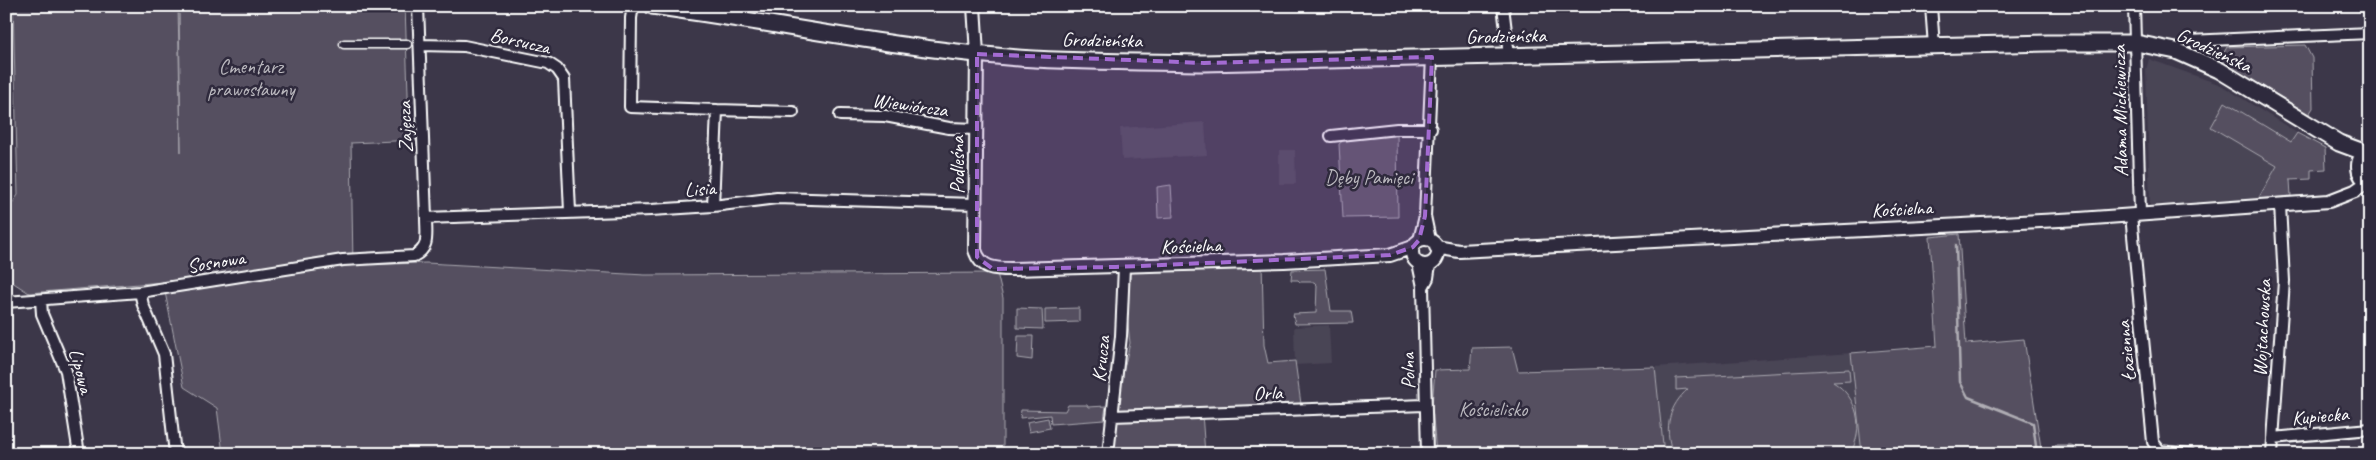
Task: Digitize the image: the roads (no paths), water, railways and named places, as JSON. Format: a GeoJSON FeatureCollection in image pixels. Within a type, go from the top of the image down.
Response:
{"type":"FeatureCollection","features":[{"type":"Feature","properties":{"kind":"main road","name":"Grodzieńska"},"geometry":{"type":"LineString","coordinates":[[652,6],[685,8],[977,54],[1070,60],[1204,63],[2048,42],[2136,43],[2168,49],[2205,63],[2339,142],[2366,168]]}},
{"type":"Feature","properties":{"kind":"street","name":"Zajęcza"},"geometry":{"type":"LineString","coordinates":[[418,6],[426,246]]}},
{"type":"Feature","properties":{"kind":"street"},"geometry":{"type":"LineString","coordinates":[[633,6],[630,18],[630,107],[793,112]]}},
{"type":"Feature","properties":{"kind":"street","name":"Podleśna"},"geometry":{"type":"LineString","coordinates":[[974,6],[977,54],[975,250],[982,263],[993,268]]}},
{"type":"Feature","properties":{"kind":"street"},"geometry":{"type":"LineString","coordinates":[[1503,6],[1509,56]]}},
{"type":"Feature","properties":{"kind":"street"},"geometry":{"type":"LineString","coordinates":[[1931,6],[1934,46]]}},
{"type":"Feature","properties":{"kind":"street","name":"Adama Mickiewicza"},"geometry":{"type":"LineString","coordinates":[[2134,6],[2136,43],[2135,215]]}},
{"type":"Feature","properties":{"kind":"street"},"geometry":{"type":"LineString","coordinates":[[2189,41],[2370,33]]}},
{"type":"Feature","properties":{"kind":"street"},"geometry":{"type":"LineString","coordinates":[[344,44],[406,44]]}},
{"type":"Feature","properties":{"kind":"street","name":"Borsucza"},"geometry":{"type":"LineString","coordinates":[[420,44],[464,46],[548,63],[557,69],[564,79],[570,212]]}},
{"type":"Feature","properties":{"kind":"street","name":"Polna"},"geometry":{"type":"LineString","coordinates":[[1427,454],[1423,287],[1428,278],[1425,252],[1425,216],[1431,129],[1432,58]]}},
{"type":"Feature","properties":{"kind":"street"},"geometry":{"type":"LineString","coordinates":[[713,206],[717,110]]}},
{"type":"Feature","properties":{"kind":"street","name":"Wiewiórcza"},"geometry":{"type":"LineString","coordinates":[[840,115],[885,116],[950,128],[976,129]]}},
{"type":"Feature","properties":{"kind":"street"},"geometry":{"type":"LineString","coordinates":[[1331,136],[1397,129],[1431,129]]}},
{"type":"Feature","properties":{"kind":"street","name":"Kościelna"},"geometry":{"type":"LineString","coordinates":[[993,268],[1124,267],[1262,262],[1425,252],[2079,220],[2328,201],[2347,194],[2366,168]]}},
{"type":"Feature","properties":{"kind":"street","name":"Lisia"},"geometry":{"type":"LineString","coordinates":[[426,218],[713,206],[776,198],[975,204]]}},
{"type":"Feature","properties":{"kind":"street","name":"Wojtachowska"},"geometry":{"type":"LineString","coordinates":[[2272,454],[2284,281],[2280,204]]}},
{"type":"Feature","properties":{"kind":"street","name":"Łazienna"},"geometry":{"type":"LineString","coordinates":[[2135,215],[2153,442],[2160,451],[2190,454]]}},
{"type":"Feature","properties":{"kind":"street","name":"Sosnowa"},"geometry":{"type":"LineString","coordinates":[[6,302],[140,292],[343,260],[414,256],[422,252],[426,246]]}},
{"type":"Feature","properties":{"kind":"street","name":"Krucza"},"geometry":{"type":"LineString","coordinates":[[1108,454],[1122,328],[1124,267]]}},
{"type":"Feature","properties":{"kind":"street"},"geometry":{"type":"LineString","coordinates":[[140,292],[143,304],[164,354],[176,454]]}},
{"type":"Feature","properties":{"kind":"street","name":"Lipowa"},"geometry":{"type":"LineString","coordinates":[[41,300],[42,314],[66,371],[79,454]]}},
{"type":"Feature","properties":{"kind":"street","name":"Orla"},"geometry":{"type":"LineString","coordinates":[[1112,416],[1425,405]]}},
{"type":"Feature","properties":{"kind":"street","name":"Kupiecka"},"geometry":{"type":"LineString","coordinates":[[2273,438],[2370,429]]}},
{"type":"Feature","properties":{"kind":"waterway"},"geometry":{"type":"LineString","coordinates":[[1956,245],[1960,382],[1968,397],[2033,423],[2037,454]]}},
{"type":"Feature","properties":{"kind":"park label","name":"Cmentarz prawosławny"},"geometry":{"type":"Point","coordinates":[251,78]}},
{"type":"Feature","properties":{"kind":"park label","name":"Dęby Pamięci"},"geometry":{"type":"Point","coordinates":[1369,177]}},
{"type":"Feature","properties":{"kind":"park label","name":"Kościelisko"},"geometry":{"type":"Point","coordinates":[1493,409]}}]}
